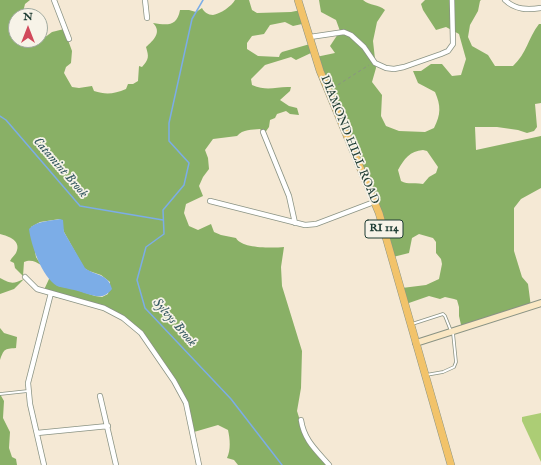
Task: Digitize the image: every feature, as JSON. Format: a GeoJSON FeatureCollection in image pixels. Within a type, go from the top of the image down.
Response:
{"type":"FeatureCollection","features":[{"type":"Feature","properties":{"kind":"main road","name":"DIAMOND HILL ROAD"},"geometry":{"type":"LineString","coordinates":[[298,0],[320,71],[374,202],[387,238],[451,465]]}},
{"type":"Feature","properties":{"kind":"street"},"geometry":{"type":"LineString","coordinates":[[54,0],[69,40]]}},
{"type":"Feature","properties":{"kind":"street"},"geometry":{"type":"LineString","coordinates":[[145,0],[147,18]]}},
{"type":"Feature","properties":{"kind":"street"},"geometry":{"type":"LineString","coordinates":[[310,37],[344,32],[352,35],[364,47],[375,63],[386,68],[394,69],[425,60],[448,51],[453,44],[452,0]]}},
{"type":"Feature","properties":{"kind":"street"},"geometry":{"type":"LineString","coordinates":[[505,0],[518,8],[541,8]]}},
{"type":"Feature","properties":{"kind":"street"},"geometry":{"type":"LineString","coordinates":[[263,132],[289,196],[295,223]]}},
{"type":"Feature","properties":{"kind":"street"},"geometry":{"type":"LineString","coordinates":[[210,201],[305,225],[316,224],[374,202]]}},
{"type":"Feature","properties":{"kind":"street"},"geometry":{"type":"LineString","coordinates":[[25,277],[37,289],[104,308],[122,318],[141,333],[174,381],[186,403],[199,465]]}},
{"type":"Feature","properties":{"kind":"street"},"geometry":{"type":"LineString","coordinates":[[44,465],[28,391],[28,383],[51,293]]}},
{"type":"Feature","properties":{"kind":"street"},"geometry":{"type":"LineString","coordinates":[[416,343],[541,303]]}},
{"type":"Feature","properties":{"kind":"street"},"geometry":{"type":"LineString","coordinates":[[100,396],[116,465]]}},
{"type":"Feature","properties":{"kind":"street"},"geometry":{"type":"LineString","coordinates":[[301,420],[305,437],[329,465]]}},
{"type":"Feature","properties":{"kind":"street"},"geometry":{"type":"LineString","coordinates":[[37,433],[108,426]]}},
{"type":"Feature","properties":{"kind":"lane"},"geometry":{"type":"LineString","coordinates":[[411,325],[443,314],[452,332],[456,362],[454,367],[444,372],[425,376]]}},
{"type":"Feature","properties":{"kind":"lane"},"geometry":{"type":"LineString","coordinates":[[0,394],[28,391]]}},
{"type":"Feature","properties":{"kind":"path"},"geometry":{"type":"LineString","coordinates":[[328,92],[370,64],[375,63]]}},
{"type":"Feature","properties":{"kind":"green space"},"geometry":{"type":"Polygon","coordinates":[[[0,0],[30,0],[25,4],[24,8],[8,8],[8,48],[48,48],[48,35],[52,32],[64,29],[72,51],[71,63],[66,67],[64,73],[72,87],[79,88],[92,86],[94,91],[102,93],[118,92],[126,89],[128,84],[133,84],[138,81],[139,66],[142,67],[148,58],[146,47],[152,42],[157,33],[156,26],[153,23],[171,24],[179,16],[180,10],[196,12],[202,8],[206,13],[213,15],[226,9],[235,0],[249,0],[252,10],[257,13],[291,12],[301,10],[302,24],[293,26],[285,22],[270,25],[264,34],[252,36],[247,43],[247,49],[258,56],[279,57],[282,52],[310,44],[311,53],[296,60],[291,57],[265,65],[251,79],[252,85],[263,88],[291,87],[290,91],[280,100],[289,106],[297,108],[299,115],[290,114],[286,111],[277,114],[275,118],[270,120],[269,127],[264,134],[260,129],[245,131],[237,136],[213,139],[205,150],[208,158],[209,169],[199,186],[203,196],[186,204],[184,213],[189,226],[198,230],[211,224],[214,232],[236,238],[239,242],[244,244],[258,247],[284,247],[281,267],[282,286],[302,351],[301,388],[297,411],[303,430],[329,465],[238,465],[234,460],[227,458],[230,444],[228,430],[218,425],[194,432],[186,402],[153,349],[136,330],[115,314],[98,307],[50,296],[43,292],[50,279],[58,286],[74,289],[95,296],[102,297],[108,294],[110,282],[101,275],[84,268],[64,232],[60,219],[40,222],[31,227],[36,257],[41,265],[31,261],[24,262],[23,276],[15,268],[14,263],[10,261],[16,253],[16,242],[7,236],[0,234],[0,0]]]}},
{"type":"Feature","properties":{"kind":"green space"},"geometry":{"type":"Polygon","coordinates":[[[319,0],[363,0],[385,10],[377,22],[373,41],[376,68],[372,82],[382,95],[381,116],[386,126],[399,131],[425,132],[434,128],[439,114],[439,106],[435,92],[418,83],[413,71],[421,71],[431,64],[442,64],[452,76],[461,75],[466,59],[459,34],[446,27],[436,30],[423,10],[421,4],[425,0],[481,0],[478,11],[470,25],[468,37],[472,46],[488,55],[495,66],[513,66],[521,56],[535,29],[539,24],[541,24],[541,103],[535,104],[537,127],[534,131],[527,133],[497,127],[475,127],[476,150],[541,136],[541,188],[521,199],[514,208],[514,251],[522,277],[528,284],[531,307],[462,329],[457,300],[445,297],[440,299],[429,296],[406,304],[402,288],[426,285],[439,279],[442,264],[441,259],[436,253],[436,242],[433,238],[419,234],[412,238],[409,253],[393,257],[388,242],[391,229],[383,226],[370,191],[373,184],[366,182],[316,57],[335,53],[330,46],[340,31],[336,20],[321,12],[319,0]],[[423,150],[414,152],[405,159],[398,170],[401,181],[406,183],[423,184],[429,177],[436,173],[438,167],[427,151],[423,150]]]}},
{"type":"Feature","properties":{"kind":"green space"},"geometry":{"type":"Polygon","coordinates":[[[0,278],[12,283],[24,279],[14,289],[0,294],[0,278]]]}},
{"type":"Feature","properties":{"kind":"green space"},"geometry":{"type":"Polygon","coordinates":[[[0,328],[4,333],[17,337],[16,348],[5,350],[0,360],[0,328]]]}},
{"type":"Feature","properties":{"kind":"green space"},"geometry":{"type":"Polygon","coordinates":[[[0,394],[4,401],[3,418],[10,432],[9,448],[12,457],[16,459],[17,465],[0,465],[0,394]]]}},
{"type":"Feature","properties":{"kind":"green space"},"geometry":{"type":"Polygon","coordinates":[[[541,413],[541,462],[522,421],[522,417],[541,413]]]}},
{"type":"Feature","properties":{"kind":"water"},"geometry":{"type":"Polygon","coordinates":[[[60,219],[63,220],[64,232],[85,268],[108,280],[112,289],[106,295],[96,296],[57,286],[47,276],[42,268],[32,243],[29,229],[35,224],[60,219]]]}},
{"type":"Feature","properties":{"kind":"waterway","name":"Sylvys Brook"},"geometry":{"type":"LineString","coordinates":[[203,0],[192,19],[169,123],[169,141],[189,163],[184,185],[163,210],[164,234],[146,247],[137,280],[145,308],[231,399],[282,465]]}},
{"type":"Feature","properties":{"kind":"waterway","name":"Catamint Brook"},"geometry":{"type":"LineString","coordinates":[[0,116],[6,120],[80,206],[163,220]]}}]}
